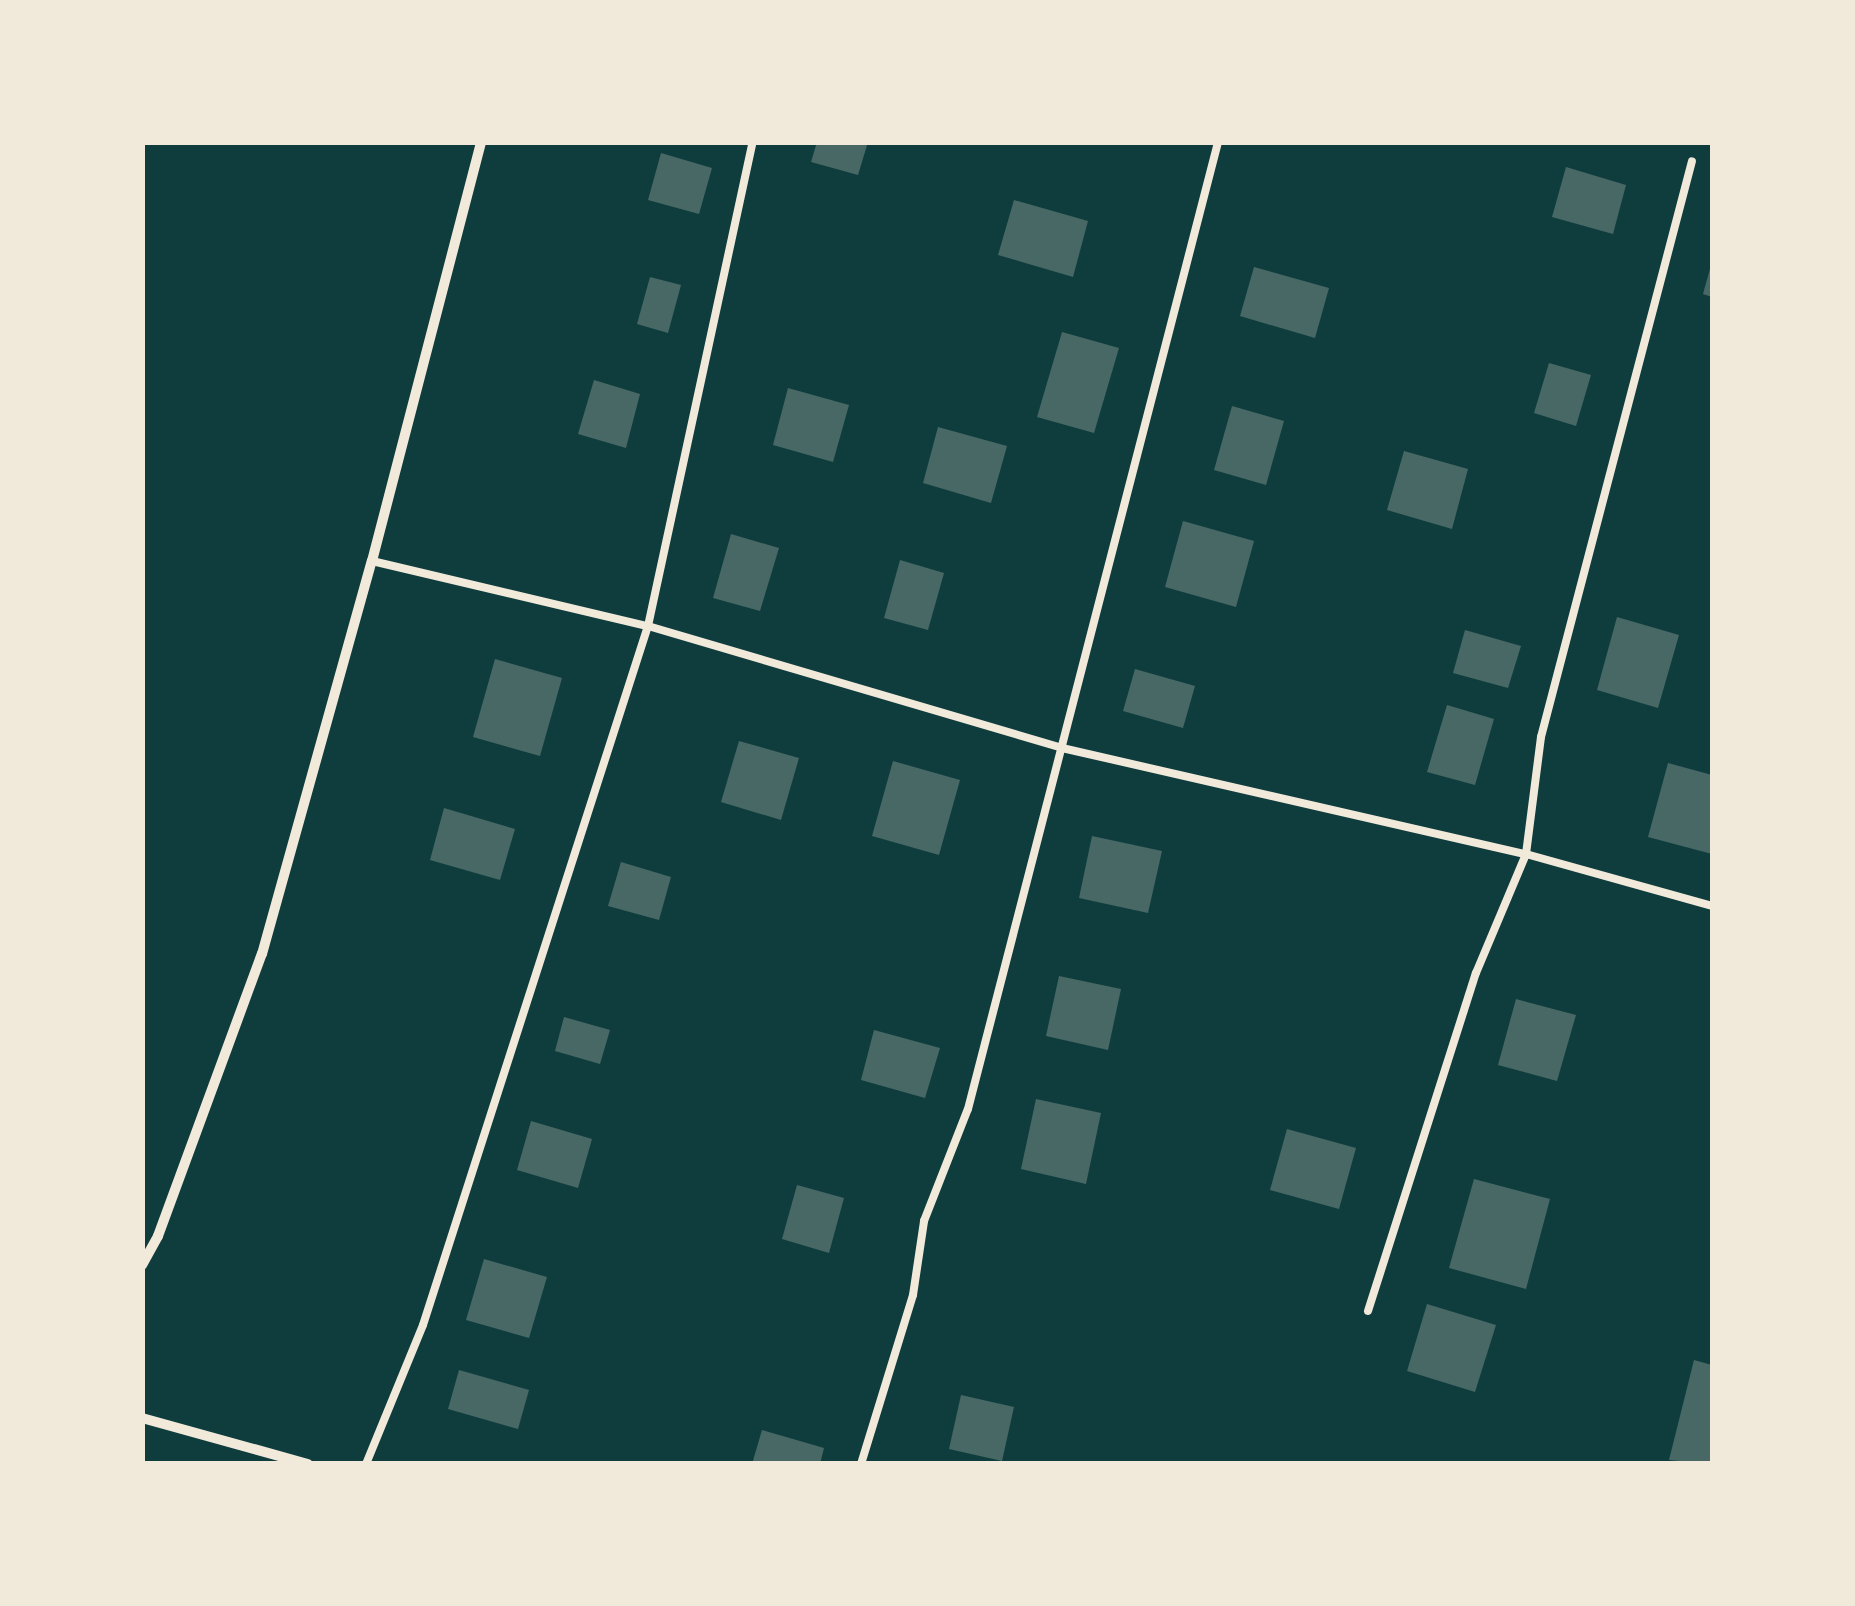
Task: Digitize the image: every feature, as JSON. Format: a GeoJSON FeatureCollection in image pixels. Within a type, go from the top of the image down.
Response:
{"type":"FeatureCollection","features":[{"type":"Feature","properties":{"kind":"street"},"geometry":{"type":"LineString","coordinates":[[142,1266],[158,1236],[262,954],[372,561],[481,142]]}},
{"type":"Feature","properties":{"kind":"street"},"geometry":{"type":"LineString","coordinates":[[142,1418],[308,1464]]}},
{"type":"Feature","properties":{"kind":"lane"},"geometry":{"type":"LineString","coordinates":[[366,1464],[423,1324],[648,626],[753,142]]}},
{"type":"Feature","properties":{"kind":"lane"},"geometry":{"type":"LineString","coordinates":[[861,1464],[914,1296],[924,1221],[968,1109],[1218,142]]}},
{"type":"Feature","properties":{"kind":"lane"},"geometry":{"type":"LineString","coordinates":[[1368,1311],[1476,972],[1526,854],[1541,737],[1692,161]]}},
{"type":"Feature","properties":{"kind":"lane"},"geometry":{"type":"LineString","coordinates":[[372,561],[648,626],[1062,748],[1526,854],[1712,906]]}},
{"type":"Feature","properties":{"kind":"building"},"geometry":{"type":"Polygon","coordinates":[[[817,142],[868,142],[858,175],[811,162],[817,142]]]}},
{"type":"Feature","properties":{"kind":"building"},"geometry":{"type":"Polygon","coordinates":[[[661,153],[712,168],[699,214],[648,200],[661,153]]]}},
{"type":"Feature","properties":{"kind":"building"},"geometry":{"type":"Polygon","coordinates":[[[1566,167],[1626,185],[1613,234],[1552,217],[1566,167]]]}},
{"type":"Feature","properties":{"kind":"building"},"geometry":{"type":"Polygon","coordinates":[[[1014,200],[1088,221],[1073,277],[998,255],[1014,200]]]}},
{"type":"Feature","properties":{"kind":"building"},"geometry":{"type":"Polygon","coordinates":[[[1712,266],[1712,297],[1703,294],[1712,266]]]}},
{"type":"Feature","properties":{"kind":"building"},"geometry":{"type":"Polygon","coordinates":[[[1254,267],[1329,288],[1315,338],[1240,316],[1254,267]]]}},
{"type":"Feature","properties":{"kind":"building"},"geometry":{"type":"Polygon","coordinates":[[[650,277],[681,285],[668,333],[637,324],[650,277]]]}},
{"type":"Feature","properties":{"kind":"building"},"geometry":{"type":"Polygon","coordinates":[[[1062,332],[1119,348],[1094,433],[1037,417],[1062,332]]]}},
{"type":"Feature","properties":{"kind":"building"},"geometry":{"type":"Polygon","coordinates":[[[1549,363],[1591,375],[1576,426],[1534,413],[1549,363]]]}},
{"type":"Feature","properties":{"kind":"building"},"geometry":{"type":"Polygon","coordinates":[[[594,380],[640,394],[626,448],[578,434],[594,380]]]}},
{"type":"Feature","properties":{"kind":"building"},"geometry":{"type":"Polygon","coordinates":[[[788,388],[849,405],[833,462],[773,445],[788,388]]]}},
{"type":"Feature","properties":{"kind":"building"},"geometry":{"type":"Polygon","coordinates":[[[1232,406],[1284,421],[1266,485],[1214,470],[1232,406]]]}},
{"type":"Feature","properties":{"kind":"building"},"geometry":{"type":"Polygon","coordinates":[[[938,427],[1007,446],[991,503],[923,483],[938,427]]]}},
{"type":"Feature","properties":{"kind":"building"},"geometry":{"type":"Polygon","coordinates":[[[1404,451],[1468,469],[1452,529],[1387,510],[1404,451]]]}},
{"type":"Feature","properties":{"kind":"building"},"geometry":{"type":"Polygon","coordinates":[[[1183,521],[1254,541],[1236,607],[1165,587],[1183,521]]]}},
{"type":"Feature","properties":{"kind":"building"},"geometry":{"type":"Polygon","coordinates":[[[731,534],[779,548],[760,611],[713,598],[731,534]]]}},
{"type":"Feature","properties":{"kind":"building"},"geometry":{"type":"Polygon","coordinates":[[[900,560],[944,573],[928,630],[884,618],[900,560]]]}},
{"type":"Feature","properties":{"kind":"building"},"geometry":{"type":"Polygon","coordinates":[[[1617,617],[1679,635],[1658,708],[1597,690],[1617,617]]]}},
{"type":"Feature","properties":{"kind":"building"},"geometry":{"type":"Polygon","coordinates":[[[1465,630],[1521,646],[1508,688],[1453,673],[1465,630]]]}},
{"type":"Feature","properties":{"kind":"building"},"geometry":{"type":"Polygon","coordinates":[[[495,659],[562,678],[540,756],[473,737],[495,659]]]}},
{"type":"Feature","properties":{"kind":"building"},"geometry":{"type":"Polygon","coordinates":[[[1135,669],[1195,686],[1183,728],[1123,711],[1135,669]]]}},
{"type":"Feature","properties":{"kind":"building"},"geometry":{"type":"Polygon","coordinates":[[[1447,705],[1494,719],[1475,785],[1427,772],[1447,705]]]}},
{"type":"Feature","properties":{"kind":"building"},"geometry":{"type":"Polygon","coordinates":[[[739,741],[799,758],[781,820],[721,802],[739,741]]]}},
{"type":"Feature","properties":{"kind":"building"},"geometry":{"type":"Polygon","coordinates":[[[893,761],[960,780],[939,855],[872,836],[893,761]]]}},
{"type":"Feature","properties":{"kind":"building"},"geometry":{"type":"Polygon","coordinates":[[[1668,763],[1712,775],[1712,854],[1648,837],[1668,763]]]}},
{"type":"Feature","properties":{"kind":"building"},"geometry":{"type":"Polygon","coordinates":[[[444,808],[515,829],[500,880],[430,860],[444,808]]]}},
{"type":"Feature","properties":{"kind":"building"},"geometry":{"type":"Polygon","coordinates":[[[1092,836],[1162,851],[1148,913],[1079,898],[1092,836]]]}},
{"type":"Feature","properties":{"kind":"building"},"geometry":{"type":"Polygon","coordinates":[[[621,862],[671,877],[659,920],[608,906],[621,862]]]}},
{"type":"Feature","properties":{"kind":"building"},"geometry":{"type":"Polygon","coordinates":[[[1059,976],[1121,989],[1108,1050],[1046,1036],[1059,976]]]}},
{"type":"Feature","properties":{"kind":"building"},"geometry":{"type":"Polygon","coordinates":[[[1516,999],[1576,1015],[1557,1081],[1498,1065],[1516,999]]]}},
{"type":"Feature","properties":{"kind":"building"},"geometry":{"type":"Polygon","coordinates":[[[564,1017],[610,1030],[600,1064],[555,1051],[564,1017]]]}},
{"type":"Feature","properties":{"kind":"building"},"geometry":{"type":"Polygon","coordinates":[[[874,1030],[940,1048],[925,1098],[861,1080],[874,1030]]]}},
{"type":"Feature","properties":{"kind":"building"},"geometry":{"type":"Polygon","coordinates":[[[1036,1099],[1101,1113],[1086,1184],[1021,1169],[1036,1099]]]}},
{"type":"Feature","properties":{"kind":"building"},"geometry":{"type":"Polygon","coordinates":[[[531,1121],[592,1139],[578,1188],[517,1170],[531,1121]]]}},
{"type":"Feature","properties":{"kind":"building"},"geometry":{"type":"Polygon","coordinates":[[[1287,1129],[1356,1148],[1339,1209],[1270,1190],[1287,1129]]]}},
{"type":"Feature","properties":{"kind":"building"},"geometry":{"type":"Polygon","coordinates":[[[1474,1179],[1550,1199],[1526,1289],[1449,1268],[1474,1179]]]}},
{"type":"Feature","properties":{"kind":"building"},"geometry":{"type":"Polygon","coordinates":[[[797,1185],[844,1198],[829,1253],[782,1239],[797,1185]]]}},
{"type":"Feature","properties":{"kind":"building"},"geometry":{"type":"Polygon","coordinates":[[[484,1259],[547,1277],[529,1338],[466,1320],[484,1259]]]}},
{"type":"Feature","properties":{"kind":"building"},"geometry":{"type":"Polygon","coordinates":[[[1427,1304],[1496,1325],[1475,1392],[1407,1371],[1427,1304]]]}},
{"type":"Feature","properties":{"kind":"building"},"geometry":{"type":"Polygon","coordinates":[[[1694,1360],[1712,1365],[1712,1464],[1669,1460],[1694,1360]]]}},
{"type":"Feature","properties":{"kind":"building"},"geometry":{"type":"Polygon","coordinates":[[[459,1370],[529,1390],[518,1429],[448,1409],[459,1370]]]}},
{"type":"Feature","properties":{"kind":"building"},"geometry":{"type":"Polygon","coordinates":[[[961,1395],[1014,1407],[1002,1461],[949,1449],[961,1395]]]}},
{"type":"Feature","properties":{"kind":"building"},"geometry":{"type":"Polygon","coordinates":[[[762,1430],[824,1448],[820,1464],[752,1464],[762,1430]]]}}]}
